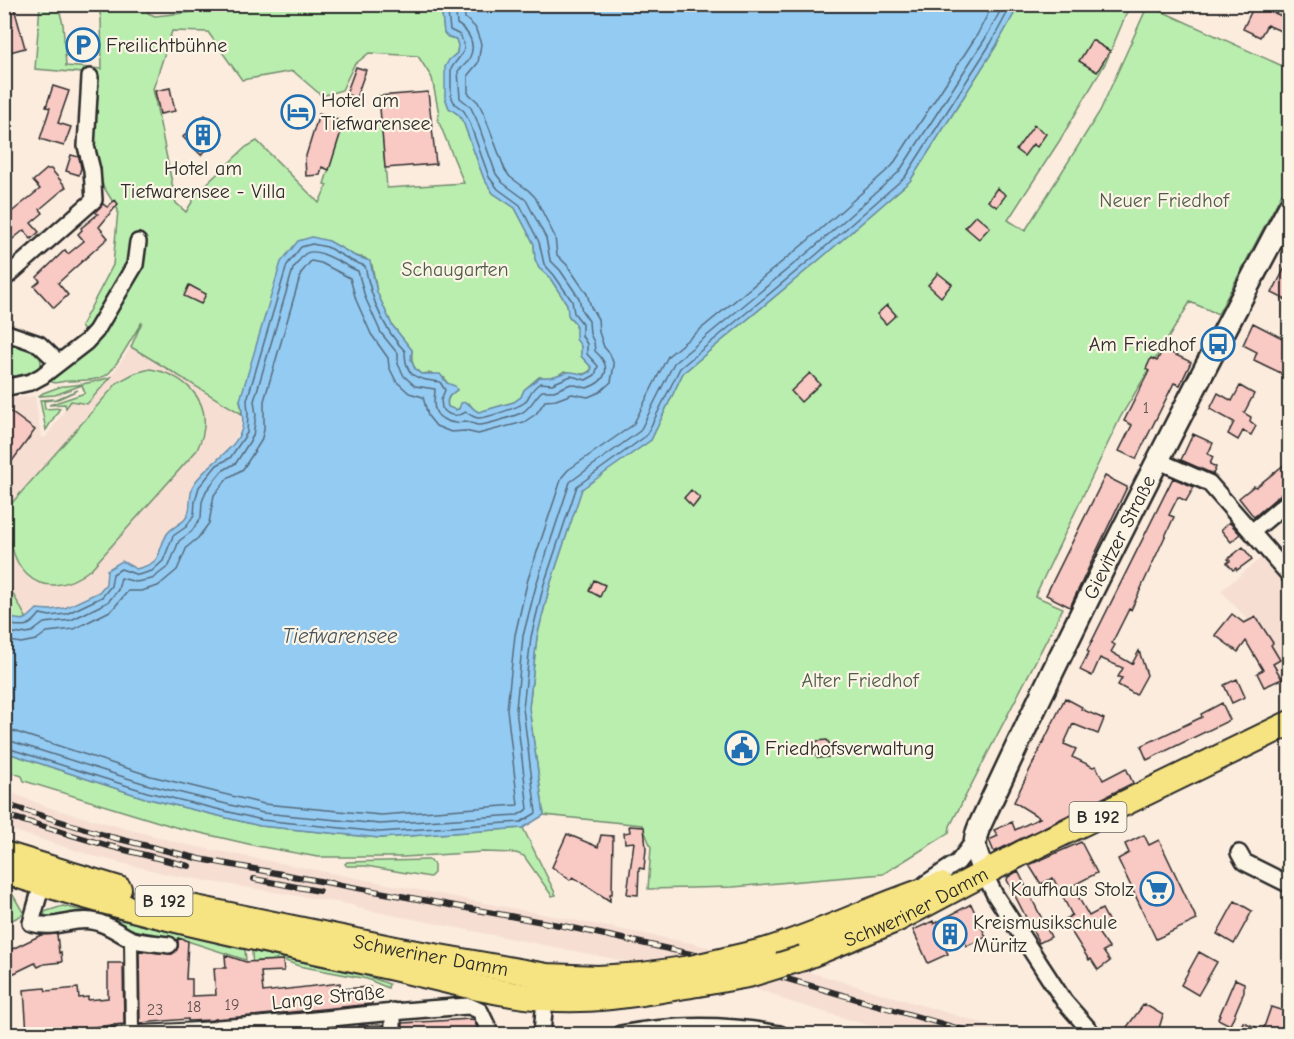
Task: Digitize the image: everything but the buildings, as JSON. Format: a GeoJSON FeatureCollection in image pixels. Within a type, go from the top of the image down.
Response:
{"type":"FeatureCollection","features":[{"type":"Feature","properties":{"kind":"main road","name":"Gievitzer Straße"},"geometry":{"type":"LineString","coordinates":[[974,841],[1017,745],[1230,319],[1290,206]]}},
{"type":"Feature","properties":{"kind":"main road","name":"B 192"},"geometry":{"type":"LineString","coordinates":[[984,873],[1290,723]]}},
{"type":"Feature","properties":{"kind":"main road"},"geometry":{"type":"LineString","coordinates":[[974,841],[984,873]]}},
{"type":"Feature","properties":{"kind":"main road","name":"Schweriner Damm"},"geometry":{"type":"LineString","coordinates":[[4,854],[156,899],[422,954],[546,987],[598,978],[642,975],[699,966],[764,951],[791,943],[907,895],[984,873]]}},
{"type":"Feature","properties":{"kind":"main road","name":"Schweriner Damm"},"geometry":{"type":"LineString","coordinates":[[4,871],[150,914],[411,973],[612,996],[748,975],[803,958],[898,919],[984,873]]}},
{"type":"Feature","properties":{"kind":"street"},"geometry":{"type":"LineString","coordinates":[[4,279],[94,200],[92,170],[86,146],[90,78]]}},
{"type":"Feature","properties":{"kind":"street"},"geometry":{"type":"LineString","coordinates":[[4,388],[31,382],[50,372],[86,342],[96,331],[135,265],[138,242]]}},
{"type":"Feature","properties":{"kind":"street"},"geometry":{"type":"LineString","coordinates":[[4,332],[39,344],[58,363]]}},
{"type":"Feature","properties":{"kind":"street"},"geometry":{"type":"LineString","coordinates":[[1159,461],[1209,483],[1290,576]]}},
{"type":"Feature","properties":{"kind":"street"},"geometry":{"type":"LineString","coordinates":[[1253,531],[1290,500]]}},
{"type":"Feature","properties":{"kind":"street"},"geometry":{"type":"LineString","coordinates":[[907,895],[958,862],[974,841]]}},
{"type":"Feature","properties":{"kind":"street"},"geometry":{"type":"LineString","coordinates":[[1239,853],[1244,861],[1290,885]]}},
{"type":"Feature","properties":{"kind":"street"},"geometry":{"type":"LineString","coordinates":[[984,873],[995,895],[1064,1001],[1092,1035]]}},
{"type":"Feature","properties":{"kind":"street"},"geometry":{"type":"LineString","coordinates":[[42,884],[31,923],[53,927],[88,920],[99,922],[131,939],[169,945]]}},
{"type":"Feature","properties":{"kind":"street"},"geometry":{"type":"LineString","coordinates":[[128,1033],[131,939]]}},
{"type":"Feature","properties":{"kind":"street"},"geometry":{"type":"LineString","coordinates":[[542,1035],[546,987]]}},
{"type":"Feature","properties":{"kind":"street","name":"Lange Straße"},"geometry":{"type":"LineString","coordinates":[[105,1035],[217,1028],[254,1030],[302,1028],[393,1011],[469,1006],[475,1008],[483,1017],[490,1035]]}},
{"type":"Feature","properties":{"kind":"street"},"geometry":{"type":"LineString","coordinates":[[393,1011],[393,1035]]}},
{"type":"Feature","properties":{"kind":"street"},"geometry":{"type":"LineString","coordinates":[[620,1035],[643,1030],[704,1026],[751,1029],[780,1035]]}},
{"type":"Feature","properties":{"kind":"shaded area"},"geometry":{"type":"Polygon","coordinates":[[[131,347],[242,414],[241,429],[226,454],[214,460],[189,501],[189,512],[181,523],[168,532],[159,557],[150,566],[136,569],[106,584],[99,592],[65,608],[50,610],[42,608],[33,611],[27,619],[5,578],[4,399],[35,396],[41,436],[45,438],[71,401],[88,403],[131,347]]]}},
{"type":"Feature","properties":{"kind":"shaded area"},"geometry":{"type":"Polygon","coordinates":[[[1262,557],[1289,592],[1289,693],[1249,621],[1221,591],[1262,557]]]}},
{"type":"Feature","properties":{"kind":"shaded area"},"geometry":{"type":"Polygon","coordinates":[[[4,790],[53,809],[187,845],[691,943],[809,972],[1012,1034],[898,1034],[781,999],[781,997],[759,990],[357,908],[353,905],[171,875],[93,856],[5,828],[4,790]]]}},
{"type":"Feature","properties":{"kind":"green space","name":"Schaugarten"},"geometry":{"type":"Polygon","coordinates":[[[200,4],[441,5],[444,33],[456,39],[458,45],[457,53],[449,60],[445,97],[449,108],[459,115],[464,124],[484,179],[493,193],[515,208],[534,244],[535,259],[539,268],[550,278],[567,304],[569,317],[576,324],[581,356],[592,368],[586,373],[564,371],[552,377],[539,377],[514,402],[479,412],[474,410],[469,403],[456,410],[448,407],[449,397],[457,390],[447,383],[445,378],[430,373],[421,374],[416,369],[412,361],[412,350],[392,325],[377,292],[372,265],[365,258],[355,256],[329,241],[240,400],[242,414],[131,347],[142,322],[117,363],[105,376],[57,383],[47,379],[91,344],[81,326],[113,265],[118,210],[103,186],[94,146],[94,74],[35,69],[40,5],[58,5],[63,24],[66,66],[102,69],[101,18],[98,5],[149,5],[148,13],[155,16],[193,12],[200,4]],[[172,31],[153,89],[176,203],[186,212],[198,192],[246,147],[257,141],[319,203],[327,185],[324,184],[344,122],[382,125],[387,188],[464,183],[438,120],[439,114],[432,78],[418,56],[369,53],[354,65],[342,90],[322,96],[293,71],[242,80],[208,32],[172,31]]]}},
{"type":"Feature","properties":{"kind":"green space"},"geometry":{"type":"Polygon","coordinates":[[[1019,5],[1130,5],[1106,62],[1060,140],[1008,220],[1025,231],[1100,111],[1148,5],[1289,69],[1289,180],[1218,314],[1190,302],[1121,416],[1035,596],[1063,608],[950,826],[949,833],[883,874],[733,887],[648,889],[651,847],[642,825],[544,815],[529,708],[537,637],[550,585],[582,488],[651,440],[683,373],[910,181],[996,46],[1019,5]]]}},
{"type":"Feature","properties":{"kind":"green space"},"geometry":{"type":"Polygon","coordinates":[[[4,337],[34,351],[41,361],[41,367],[36,371],[6,381],[4,379],[4,337]]]}},
{"type":"Feature","properties":{"kind":"green space"},"geometry":{"type":"Polygon","coordinates":[[[150,369],[183,382],[198,398],[204,420],[203,435],[197,450],[91,569],[72,581],[55,585],[39,583],[27,575],[18,562],[11,545],[9,526],[11,504],[118,382],[135,373],[150,369]]]}},
{"type":"Feature","properties":{"kind":"green space"},"geometry":{"type":"Polygon","coordinates":[[[111,377],[87,404],[71,401],[66,408],[65,404],[49,405],[85,393],[82,385],[55,395],[39,396],[62,386],[111,377]]]}},
{"type":"Feature","properties":{"kind":"green space"},"geometry":{"type":"Polygon","coordinates":[[[78,390],[58,399],[44,401],[45,409],[60,408],[46,430],[40,400],[56,399],[78,390]]]}},
{"type":"Feature","properties":{"kind":"green space"},"geometry":{"type":"Polygon","coordinates":[[[4,578],[27,619],[17,621],[5,618],[4,578]]]}},
{"type":"Feature","properties":{"kind":"green space"},"geometry":{"type":"Polygon","coordinates":[[[5,752],[145,798],[260,826],[380,838],[523,828],[556,895],[552,896],[524,856],[516,853],[318,857],[257,846],[175,827],[24,781],[22,776],[13,773],[5,775],[5,752]]]}},
{"type":"Feature","properties":{"kind":"green space"},"geometry":{"type":"Polygon","coordinates":[[[430,860],[434,865],[434,873],[430,877],[345,864],[347,862],[430,860]]]}},
{"type":"Feature","properties":{"kind":"green space"},"geometry":{"type":"Polygon","coordinates":[[[5,890],[13,895],[24,914],[10,921],[11,924],[5,927],[5,890]]]}},
{"type":"Feature","properties":{"kind":"green space"},"geometry":{"type":"Polygon","coordinates":[[[63,906],[245,950],[246,960],[178,938],[177,942],[47,920],[44,912],[63,906]]]}},
{"type":"Feature","properties":{"kind":"green space"},"geometry":{"type":"Polygon","coordinates":[[[252,951],[367,976],[389,984],[388,988],[367,979],[299,966],[283,960],[256,961],[253,973],[252,951]]]}},
{"type":"Feature","properties":{"kind":"water","name":"Tiefwarensee"},"geometry":{"type":"Polygon","coordinates":[[[441,5],[1019,5],[996,46],[910,181],[683,373],[651,440],[582,489],[550,585],[537,637],[529,708],[544,815],[523,828],[380,838],[260,826],[145,798],[5,752],[5,618],[22,620],[28,618],[37,609],[65,608],[99,592],[106,584],[107,570],[122,561],[136,569],[155,560],[167,534],[188,515],[194,484],[234,444],[239,436],[243,421],[240,400],[281,262],[298,241],[312,237],[329,241],[355,256],[370,261],[377,292],[392,325],[412,350],[411,360],[415,369],[421,374],[440,374],[447,383],[455,386],[457,390],[450,395],[448,407],[456,410],[464,402],[479,412],[514,402],[540,377],[553,377],[565,372],[584,375],[590,372],[592,368],[581,356],[581,346],[576,339],[576,324],[568,315],[567,304],[550,278],[539,268],[535,259],[534,244],[515,208],[493,193],[484,179],[464,124],[459,115],[449,108],[445,97],[445,67],[457,53],[458,45],[456,39],[444,33],[441,5]]]}},
{"type":"Feature","properties":{"kind":"railway"},"geometry":{"type":"LineString","coordinates":[[4,804],[111,837],[200,859],[564,926],[732,963],[977,1034]]}},
{"type":"Feature","properties":{"kind":"railway"},"geometry":{"type":"LineString","coordinates":[[4,815],[109,846],[189,866]]}},
{"type":"Feature","properties":{"kind":"railway"},"geometry":{"type":"LineString","coordinates":[[254,879],[319,891]]}},
{"type":"Feature","properties":{"kind":"place","name":"Freilichtbühne"},"geometry":{"type":"Point","coordinates":[83,45]}},
{"type":"Feature","properties":{"kind":"place","name":"Hotel am Tiefwarensee"},"geometry":{"type":"Point","coordinates":[298,112]}},
{"type":"Feature","properties":{"kind":"place","name":"Hotel am Tiefwarensee - Villa"},"geometry":{"type":"Point","coordinates":[203,135]}},
{"type":"Feature","properties":{"kind":"place","name":"Am Friedhof"},"geometry":{"type":"Point","coordinates":[1218,344]}},
{"type":"Feature","properties":{"kind":"place","name":"Friedhofsverwaltung"},"geometry":{"type":"Point","coordinates":[742,748]}},
{"type":"Feature","properties":{"kind":"place","name":"Kaufhaus Stolz"},"geometry":{"type":"Point","coordinates":[1157,889]}},
{"type":"Feature","properties":{"kind":"place","name":"Kreismusikschule Müritz"},"geometry":{"type":"Point","coordinates":[950,934]}},
{"type":"Feature","properties":{"kind":"park label","name":"Neuer Friedhof"},"geometry":{"type":"Point","coordinates":[1164,200]}},
{"type":"Feature","properties":{"kind":"park label","name":"Alter Friedhof"},"geometry":{"type":"Point","coordinates":[860,680]}}]}
